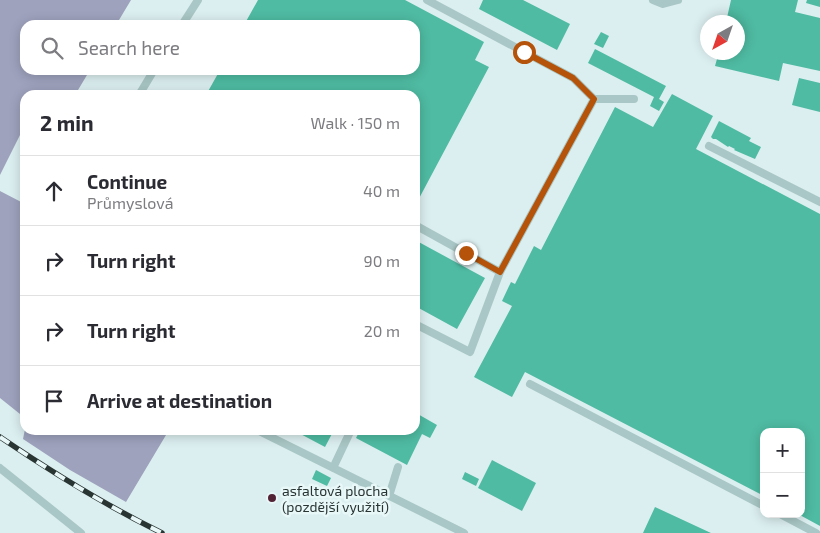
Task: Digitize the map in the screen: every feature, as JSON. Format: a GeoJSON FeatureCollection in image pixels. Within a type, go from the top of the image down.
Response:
{"type":"FeatureCollection","features":[{"type":"Feature","properties":{"kind":"lane"},"geometry":{"type":"LineString","coordinates":[[185,20],[198,0]]}},
{"type":"Feature","properties":{"kind":"lane"},"geometry":{"type":"LineString","coordinates":[[426,0],[573,78],[594,99],[634,100]]}},
{"type":"Feature","properties":{"kind":"lane"},"geometry":{"type":"LineString","coordinates":[[653,0],[663,4],[678,0]]}},
{"type":"Feature","properties":{"kind":"lane"},"geometry":{"type":"LineString","coordinates":[[142,90],[151,75]]}},
{"type":"Feature","properties":{"kind":"lane"},"geometry":{"type":"LineString","coordinates":[[420,327],[470,352],[500,272],[594,99]]}},
{"type":"Feature","properties":{"kind":"lane"},"geometry":{"type":"LineString","coordinates":[[709,146],[820,202]]}},
{"type":"Feature","properties":{"kind":"lane"},"geometry":{"type":"LineString","coordinates":[[420,228],[500,272]]}},
{"type":"Feature","properties":{"kind":"lane"},"geometry":{"type":"LineString","coordinates":[[530,384],[760,504]]}},
{"type":"Feature","properties":{"kind":"lane"},"geometry":{"type":"LineString","coordinates":[[268,435],[464,533]]}},
{"type":"Feature","properties":{"kind":"lane"},"geometry":{"type":"LineString","coordinates":[[333,468],[349,435]]}},
{"type":"Feature","properties":{"kind":"lane"},"geometry":{"type":"LineString","coordinates":[[389,496],[398,467]]}},
{"type":"Feature","properties":{"kind":"lane"},"geometry":{"type":"LineString","coordinates":[[0,468],[81,533]]}},
{"type":"Feature","properties":{"kind":"lane"},"geometry":{"type":"LineString","coordinates":[[788,518],[816,533]]}},
{"type":"Feature","properties":{"kind":"shaded area"},"geometry":{"type":"Polygon","coordinates":[[[0,0],[131,0],[119,20],[20,20],[20,75],[87,75],[78,90],[20,90],[20,135],[0,175],[0,0]]]}},
{"type":"Feature","properties":{"kind":"shaded area"},"geometry":{"type":"Polygon","coordinates":[[[0,191],[20,201],[20,414],[0,398],[0,191]]]}},
{"type":"Feature","properties":{"kind":"shaded area"},"geometry":{"type":"Polygon","coordinates":[[[24,435],[166,435],[126,502],[70,470],[23,439],[24,435]]]}},
{"type":"Feature","properties":{"kind":"building"},"geometry":{"type":"Polygon","coordinates":[[[258,0],[405,0],[484,42],[475,60],[489,67],[420,197],[420,90],[209,90],[217,75],[420,75],[420,20],[247,20],[258,0]]]}},
{"type":"Feature","properties":{"kind":"building"},"geometry":{"type":"Polygon","coordinates":[[[483,0],[523,0],[570,24],[557,50],[479,9],[483,0]]]}},
{"type":"Feature","properties":{"kind":"building"},"geometry":{"type":"Polygon","coordinates":[[[731,0],[798,0],[795,12],[820,18],[820,71],[783,63],[779,81],[715,66],[717,60],[745,60],[745,15],[728,15],[731,0]]]}},
{"type":"Feature","properties":{"kind":"building"},"geometry":{"type":"Polygon","coordinates":[[[807,0],[820,0],[820,7],[806,3],[807,0]]]}},
{"type":"Feature","properties":{"kind":"building"},"geometry":{"type":"Polygon","coordinates":[[[601,32],[609,36],[603,48],[594,44],[601,32]]]}},
{"type":"Feature","properties":{"kind":"building"},"geometry":{"type":"Polygon","coordinates":[[[595,49],[666,86],[659,99],[664,102],[659,111],[650,106],[654,97],[588,63],[595,49]]]}},
{"type":"Feature","properties":{"kind":"building"},"geometry":{"type":"Polygon","coordinates":[[[799,78],[820,83],[820,112],[792,105],[799,78]]]}},
{"type":"Feature","properties":{"kind":"building"},"geometry":{"type":"Polygon","coordinates":[[[672,94],[713,116],[696,149],[820,214],[820,526],[805,518],[805,428],[760,428],[760,494],[525,372],[512,397],[474,377],[512,306],[502,301],[511,282],[515,284],[534,246],[541,250],[615,107],[653,127],[672,94]]]}},
{"type":"Feature","properties":{"kind":"building"},"geometry":{"type":"Polygon","coordinates":[[[719,121],[751,138],[749,141],[761,147],[755,159],[711,137],[719,121]]]}},
{"type":"Feature","properties":{"kind":"building"},"geometry":{"type":"Polygon","coordinates":[[[420,243],[485,278],[457,329],[420,309],[420,243]]]}},
{"type":"Feature","properties":{"kind":"building"},"geometry":{"type":"Polygon","coordinates":[[[420,415],[437,425],[430,438],[422,434],[407,465],[356,438],[358,435],[420,435],[420,415]]]}},
{"type":"Feature","properties":{"kind":"building"},"geometry":{"type":"Polygon","coordinates":[[[302,435],[331,435],[325,447],[302,435]]]}},
{"type":"Feature","properties":{"kind":"building"},"geometry":{"type":"Polygon","coordinates":[[[492,460],[536,483],[522,511],[478,488],[492,460]]]}},
{"type":"Feature","properties":{"kind":"building"},"geometry":{"type":"Polygon","coordinates":[[[316,470],[331,478],[327,486],[312,479],[316,470]]]}},
{"type":"Feature","properties":{"kind":"building"},"geometry":{"type":"Polygon","coordinates":[[[465,472],[479,479],[476,486],[462,479],[465,472]]]}},
{"type":"Feature","properties":{"kind":"building"},"geometry":{"type":"Polygon","coordinates":[[[655,507],[711,533],[643,533],[655,507]]]}},
{"type":"Feature","properties":{"kind":"railway"},"geometry":{"type":"LineString","coordinates":[[0,437],[80,488],[162,533]]}},
{"type":"Feature","properties":{"kind":"place","name":"asfaltová plocha (pozdější využití)"},"geometry":{"type":"Point","coordinates":[272,498]}},
{"type":"Feature","properties":{"kind":"route"},"geometry":{"type":"LineString","coordinates":[[466,253],[500,272],[594,99],[573,78],[524,52]]}}]}
